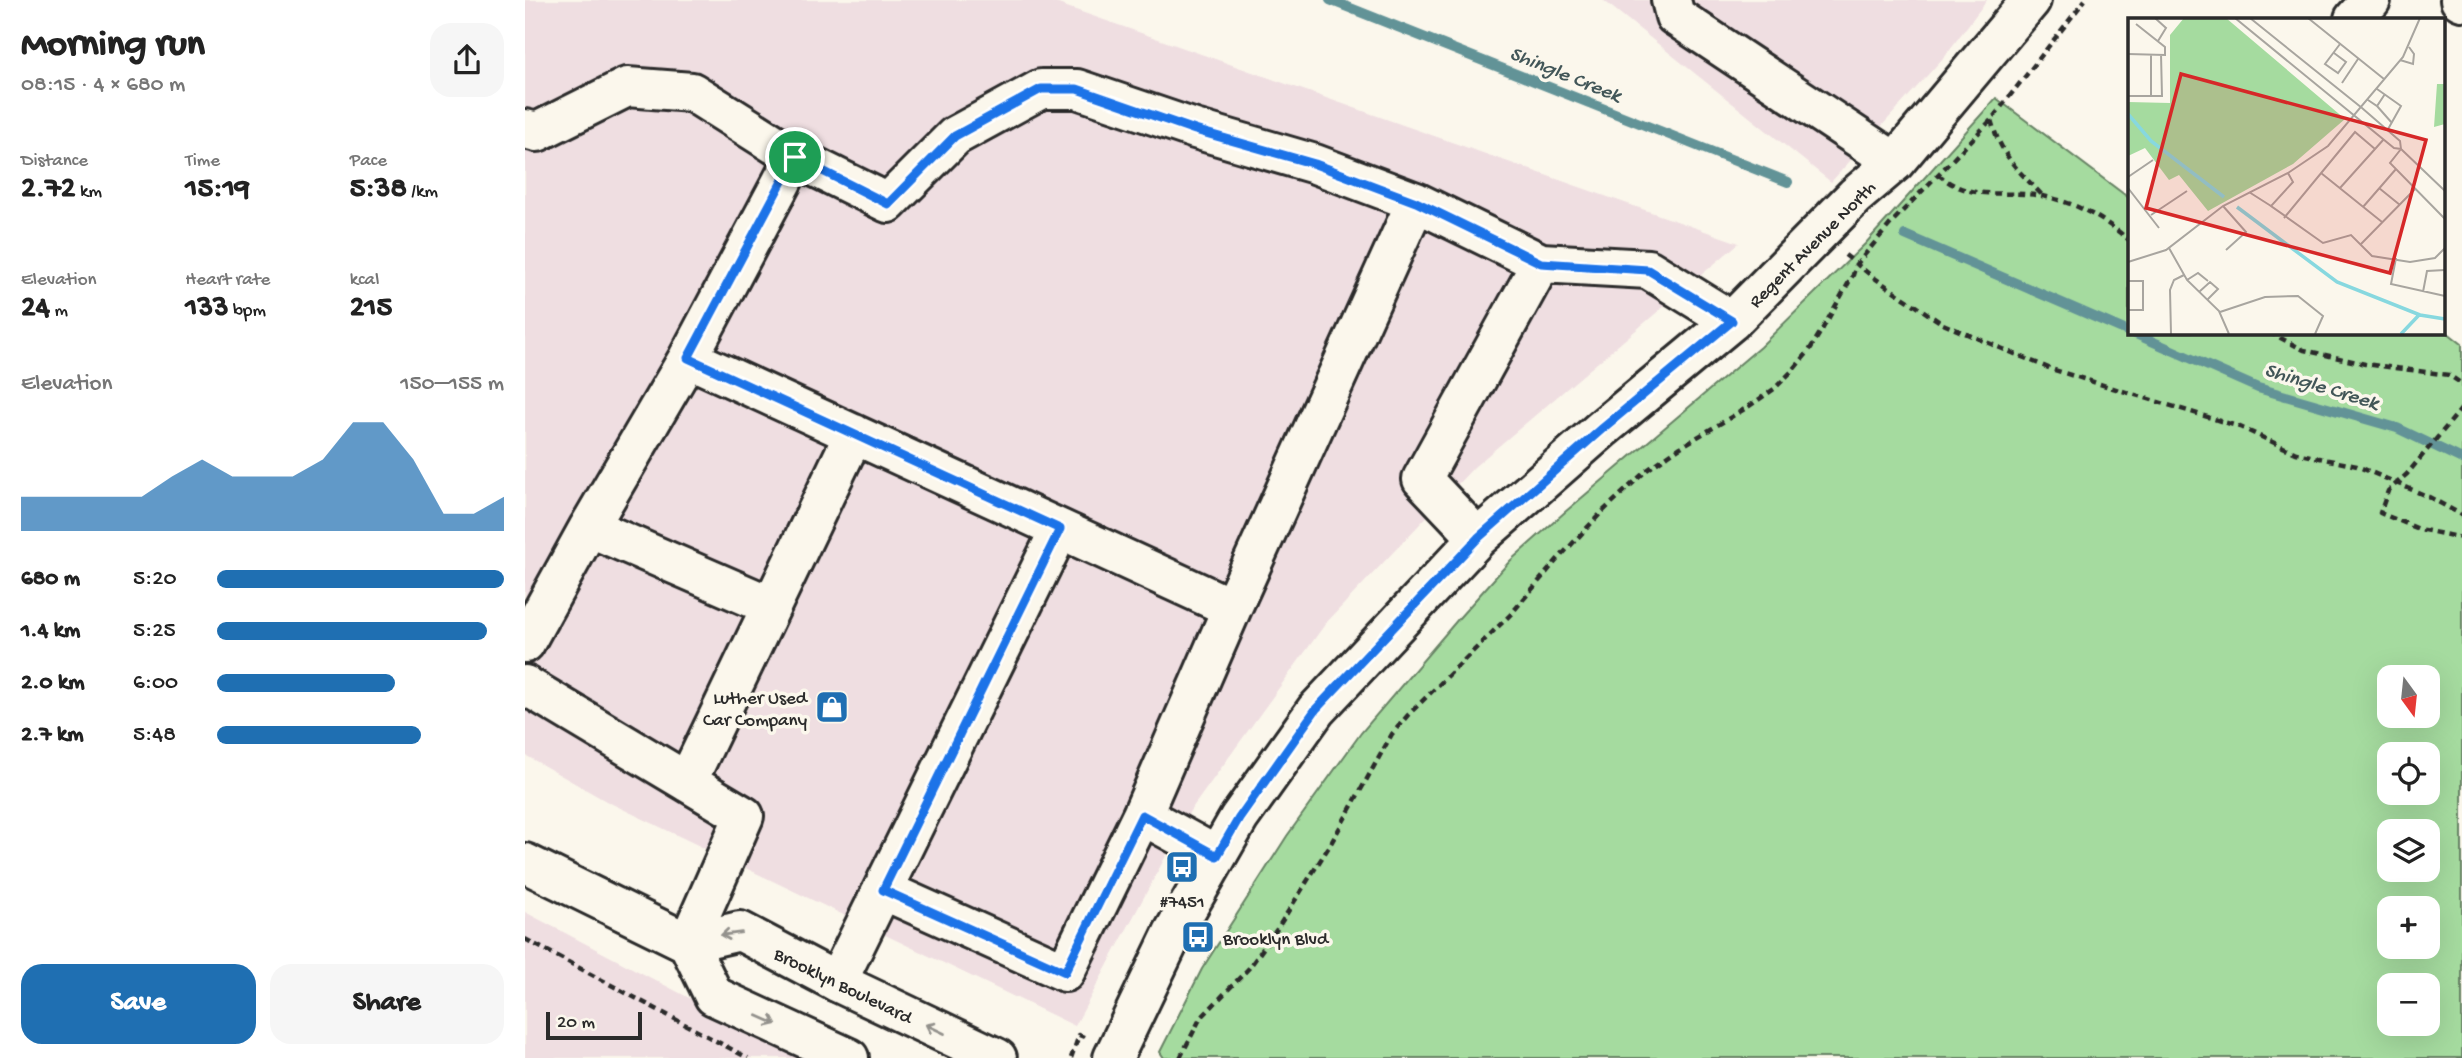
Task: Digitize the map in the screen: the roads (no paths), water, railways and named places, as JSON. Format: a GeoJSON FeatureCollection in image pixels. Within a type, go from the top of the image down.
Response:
{"type":"FeatureCollection","features":[{"type":"Feature","properties":{"kind":"street"},"geometry":{"type":"LineString","coordinates":[[1671,0],[1675,16],[1895,162]]}},
{"type":"Feature","properties":{"kind":"street","name":"Regent Avenue North"},"geometry":{"type":"LineString","coordinates":[[1113,1058],[1174,933],[1239,818],[1316,709],[1478,538],[1603,428],[1732,321],[1856,197],[1895,162],[2031,0]]}},
{"type":"Feature","properties":{"kind":"street"},"geometry":{"type":"LineString","coordinates":[[2355,18],[2371,0]]}},
{"type":"Feature","properties":{"kind":"street"},"geometry":{"type":"LineString","coordinates":[[525,129],[537,132],[627,87],[692,92],[795,157],[888,204],[955,136],[1041,89],[1077,89],[1195,130],[1315,164],[1416,202],[1541,263],[1648,270],[1732,321]]}},
{"type":"Feature","properties":{"kind":"street"},"geometry":{"type":"LineString","coordinates":[[525,643],[688,358],[795,157]]}},
{"type":"Feature","properties":{"kind":"street"},"geometry":{"type":"LineString","coordinates":[[883,890],[1065,972],[1142,815],[1232,608],[1416,202]]}},
{"type":"Feature","properties":{"kind":"street"},"geometry":{"type":"LineString","coordinates":[[1478,538],[1422,479],[1541,263]]}},
{"type":"Feature","properties":{"kind":"street"},"geometry":{"type":"LineString","coordinates":[[688,358],[1232,608]]}},
{"type":"Feature","properties":{"kind":"street"},"geometry":{"type":"LineString","coordinates":[[687,782],[854,434]]}},
{"type":"Feature","properties":{"kind":"street"},"geometry":{"type":"LineString","coordinates":[[589,527],[771,606]]}},
{"type":"Feature","properties":{"kind":"street"},"geometry":{"type":"LineString","coordinates":[[837,982],[1060,529]]}},
{"type":"Feature","properties":{"kind":"street"},"geometry":{"type":"LineString","coordinates":[[525,685],[744,816],[688,943]]}},
{"type":"Feature","properties":{"kind":"street"},"geometry":{"type":"LineString","coordinates":[[1142,815],[1217,856]]}},
{"type":"Feature","properties":{"kind":"street"},"geometry":{"type":"LineString","coordinates":[[525,863],[688,943],[714,996],[834,1055]]}},
{"type":"Feature","properties":{"kind":"street","name":"Brooklyn Boulevard"},"geometry":{"type":"LineString","coordinates":[[688,943],[740,931],[837,982],[997,1058]]}},
{"type":"Feature","properties":{"kind":"waterway","name":"Shingle Creek"},"geometry":{"type":"LineString","coordinates":[[1330,0],[1788,182]]}},
{"type":"Feature","properties":{"kind":"waterway","name":"Shingle Creek"},"geometry":{"type":"LineString","coordinates":[[1905,235],[2128,332]]}},
{"type":"Feature","properties":{"kind":"waterway","name":"Shingle Creek"},"geometry":{"type":"LineString","coordinates":[[2136,334],[2258,388],[2397,428],[2462,459]]}},
{"type":"Feature","properties":{"kind":"place","name":"Luther Used Car Company"},"geometry":{"type":"Point","coordinates":[832,707]}},
{"type":"Feature","properties":{"kind":"place","name":"#7451"},"geometry":{"type":"Point","coordinates":[1182,867]}},
{"type":"Feature","properties":{"kind":"place","name":"Brooklyn Blvd"},"geometry":{"type":"Point","coordinates":[1198,937]}}]}
